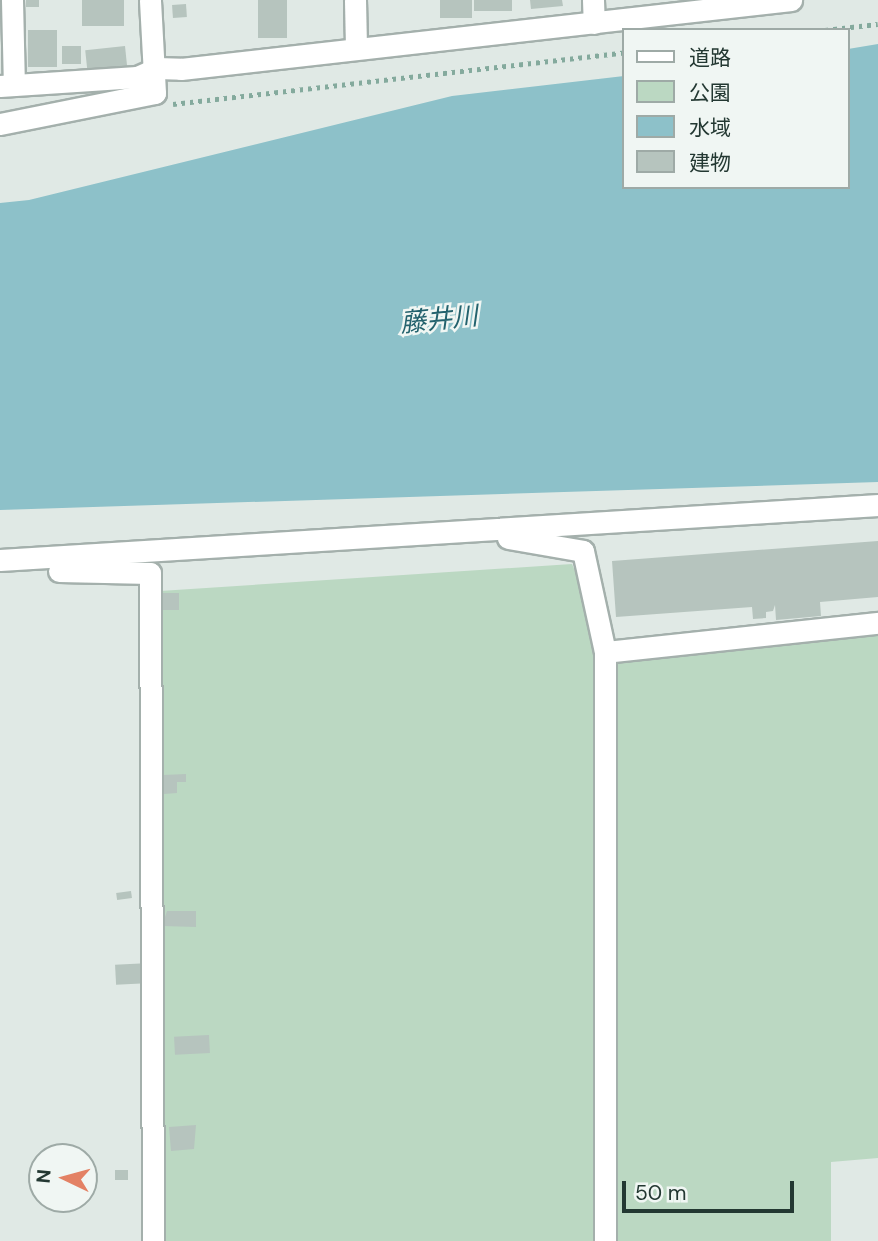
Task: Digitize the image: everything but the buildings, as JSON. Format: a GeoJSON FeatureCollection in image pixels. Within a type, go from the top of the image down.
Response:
{"type":"FeatureCollection","features":[{"type":"Feature","properties":{"kind":"street"},"geometry":{"type":"LineString","coordinates":[[12,0],[7,86],[137,77],[157,68],[181,69],[791,0]]}},
{"type":"Feature","properties":{"kind":"street"},"geometry":{"type":"LineString","coordinates":[[0,124],[155,93],[157,68],[150,0]]}},
{"type":"Feature","properties":{"kind":"street"},"geometry":{"type":"LineString","coordinates":[[355,0],[356,48]]}},
{"type":"Feature","properties":{"kind":"street"},"geometry":{"type":"LineString","coordinates":[[593,0],[594,23]]}},
{"type":"Feature","properties":{"kind":"street"},"geometry":{"type":"LineString","coordinates":[[0,560],[41,560],[478,533],[878,505]]}},
{"type":"Feature","properties":{"kind":"street"},"geometry":{"type":"LineString","coordinates":[[478,533],[583,551],[605,652],[606,1241]]}},
{"type":"Feature","properties":{"kind":"street"},"geometry":{"type":"LineString","coordinates":[[41,560],[51,571],[150,573],[153,1241]]}},
{"type":"Feature","properties":{"kind":"street"},"geometry":{"type":"LineString","coordinates":[[605,652],[878,623]]}},
{"type":"Feature","properties":{"kind":"path"},"geometry":{"type":"LineString","coordinates":[[843,28],[878,24]]}},
{"type":"Feature","properties":{"kind":"path"},"geometry":{"type":"LineString","coordinates":[[163,105],[622,53]]}},
{"type":"Feature","properties":{"kind":"green space"},"geometry":{"type":"Polygon","coordinates":[[[572,564],[590,606],[599,656],[878,634],[878,1158],[831,1162],[831,1241],[165,1241],[160,591],[572,564]]]}},
{"type":"Feature","properties":{"kind":"water","name":"藤井川"},"geometry":{"type":"Polygon","coordinates":[[[878,44],[878,482],[0,510],[0,203],[29,200],[452,96],[622,76],[622,189],[850,189],[850,49],[878,44]]]}}]}
